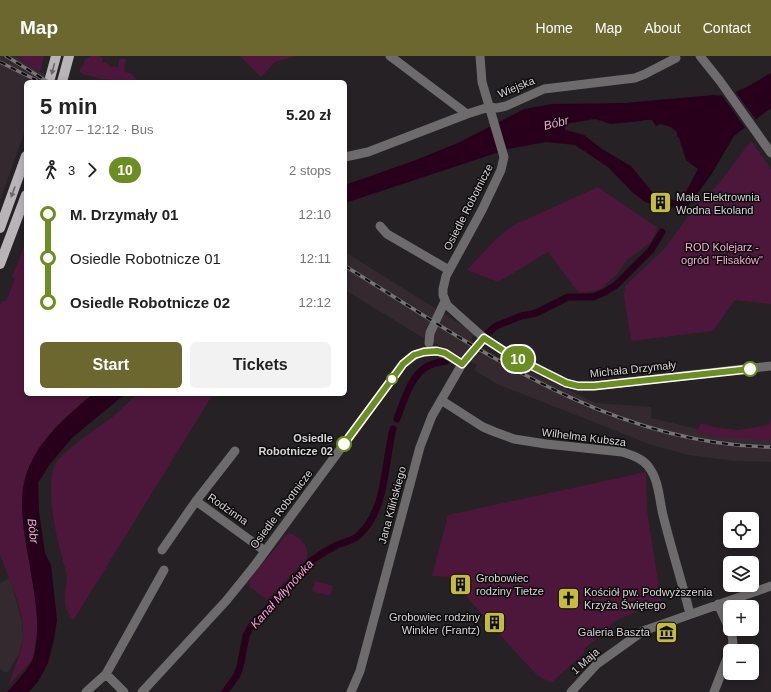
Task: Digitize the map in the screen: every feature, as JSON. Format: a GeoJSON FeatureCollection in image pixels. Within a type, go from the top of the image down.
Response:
{"type":"FeatureCollection","features":[{"type":"Feature","properties":{"kind":"main road"},"geometry":{"type":"LineString","coordinates":[[50,80],[56,56]]}},
{"type":"Feature","properties":{"kind":"main road"},"geometry":{"type":"LineString","coordinates":[[63,80],[69,56]]}},
{"type":"Feature","properties":{"kind":"main road"},"geometry":{"type":"LineString","coordinates":[[0,228],[24,162]]}},
{"type":"Feature","properties":{"kind":"main road"},"geometry":{"type":"LineString","coordinates":[[0,264],[24,201]]}},
{"type":"Feature","properties":{"kind":"street"},"geometry":{"type":"LineString","coordinates":[[390,56],[467,114]]}},
{"type":"Feature","properties":{"kind":"street"},"geometry":{"type":"LineString","coordinates":[[480,56],[481,78],[489,108]]}},
{"type":"Feature","properties":{"kind":"street"},"geometry":{"type":"LineString","coordinates":[[700,56],[720,81],[771,154]]}},
{"type":"Feature","properties":{"kind":"street","name":"Wiejska"},"geometry":{"type":"LineString","coordinates":[[347,157],[368,152],[467,114],[489,108],[506,106],[544,89],[635,78],[676,58]]}},
{"type":"Feature","properties":{"kind":"street","name":"Osiedle Robotnicze"},"geometry":{"type":"LineString","coordinates":[[445,301],[443,289],[446,276],[482,210],[503,163],[504,154],[489,108]]}},
{"type":"Feature","properties":{"kind":"street","name":"Osiedle Robotnicze"},"geometry":{"type":"LineString","coordinates":[[380,226],[387,234],[449,270]]}},
{"type":"Feature","properties":{"kind":"street"},"geometry":{"type":"LineString","coordinates":[[445,301],[450,309],[484,338]]}},
{"type":"Feature","properties":{"kind":"street"},"geometry":{"type":"LineString","coordinates":[[430,343],[430,333],[445,301]]}},
{"type":"Feature","properties":{"kind":"street","name":"Jana Kilińskiego"},"geometry":{"type":"LineString","coordinates":[[351,692],[360,671],[420,447],[428,424],[462,364],[484,338]]}},
{"type":"Feature","properties":{"kind":"street","name":"Michała Drzymały"},"geometry":{"type":"LineString","coordinates":[[484,338],[510,355],[537,369],[566,383],[578,386],[594,386],[771,366]]}},
{"type":"Feature","properties":{"kind":"street","name":"Osiedle Robotnicze"},"geometry":{"type":"LineString","coordinates":[[142,692],[226,601],[265,551],[403,364],[414,355],[430,351],[445,353],[462,364]]}},
{"type":"Feature","properties":{"kind":"street","name":"Wilhelma Kubsza"},"geometry":{"type":"LineString","coordinates":[[441,400],[478,423],[504,436],[535,443],[622,452],[635,456],[646,463],[652,471],[656,484],[690,614]]}},
{"type":"Feature","properties":{"kind":"street","name":"Rodzinna"},"geometry":{"type":"LineString","coordinates":[[162,550],[196,501],[235,451]]}},
{"type":"Feature","properties":{"kind":"street","name":"Rodzinna"},"geometry":{"type":"LineString","coordinates":[[196,501],[265,551]]}},
{"type":"Feature","properties":{"kind":"street"},"geometry":{"type":"LineString","coordinates":[[86,692],[106,674],[164,570]]}},
{"type":"Feature","properties":{"kind":"street","name":"1 Maja"},"geometry":{"type":"LineString","coordinates":[[571,692],[597,664],[643,631],[771,586]]}},
{"type":"Feature","properties":{"kind":"street"},"geometry":{"type":"LineString","coordinates":[[714,692],[732,643],[732,635],[718,604]]}},
{"type":"Feature","properties":{"kind":"street"},"geometry":{"type":"LineString","coordinates":[[106,674],[124,692]]}},
{"type":"Feature","properties":{"kind":"shaded area"},"geometry":{"type":"Polygon","coordinates":[[[0,56],[15,56],[40,72],[62,80],[24,80],[24,134],[0,200],[0,56]]]}},
{"type":"Feature","properties":{"kind":"shaded area"},"geometry":{"type":"Polygon","coordinates":[[[347,253],[475,333],[471,340],[501,359],[504,359],[596,403],[651,407],[651,418],[706,431],[747,432],[771,427],[771,462],[734,461],[688,455],[649,444],[497,384],[474,370],[477,365],[420,336],[347,291],[347,253]]]}},
{"type":"Feature","properties":{"kind":"shaded area"},"geometry":{"type":"Polygon","coordinates":[[[10,578],[22,622],[23,638],[19,654],[7,673],[0,669],[0,583],[10,578]]]}},
{"type":"Feature","properties":{"kind":"green space"},"geometry":{"type":"Polygon","coordinates":[[[16,56],[44,56],[40,72],[16,56]]]}},
{"type":"Feature","properties":{"kind":"green space"},"geometry":{"type":"Polygon","coordinates":[[[90,56],[99,56],[103,58],[102,62],[106,62],[110,67],[115,66],[118,68],[119,59],[126,59],[125,72],[130,73],[138,80],[100,79],[82,74],[79,70],[83,66],[85,60],[90,56]]]}},
{"type":"Feature","properties":{"kind":"green space"},"geometry":{"type":"Polygon","coordinates":[[[240,56],[297,56],[275,62],[261,77],[240,56]]]}},
{"type":"Feature","properties":{"kind":"green space","name":"ROD Kolejarz - ogród \"Flisaków\""},"geometry":{"type":"Polygon","coordinates":[[[752,142],[771,169],[771,304],[735,300],[713,331],[631,341],[624,295],[625,286],[664,249],[689,215],[703,198],[717,186],[747,146],[752,142]]]}},
{"type":"Feature","properties":{"kind":"green space"},"geometry":{"type":"Polygon","coordinates":[[[598,187],[658,228],[651,242],[627,260],[616,275],[601,289],[579,293],[548,252],[498,282],[467,270],[496,239],[514,225],[598,187]]]}},
{"type":"Feature","properties":{"kind":"green space"},"geometry":{"type":"Polygon","coordinates":[[[24,247],[24,396],[91,396],[54,429],[24,529],[36,600],[37,631],[33,659],[9,685],[21,649],[23,638],[23,627],[19,606],[0,554],[0,305],[2,301],[6,301],[15,279],[12,277],[24,247]]]}},
{"type":"Feature","properties":{"kind":"green space"},"geometry":{"type":"Polygon","coordinates":[[[135,396],[212,396],[73,621],[67,611],[65,603],[67,575],[59,547],[53,517],[51,501],[52,474],[56,463],[66,452],[115,415],[135,396]]]}},
{"type":"Feature","properties":{"kind":"green space"},"geometry":{"type":"Polygon","coordinates":[[[771,418],[771,440],[719,437],[696,432],[701,423],[713,427],[738,430],[769,425],[771,418]]]}},
{"type":"Feature","properties":{"kind":"green space"},"geometry":{"type":"Polygon","coordinates":[[[646,472],[647,510],[661,601],[615,621],[584,649],[584,653],[551,683],[537,675],[449,577],[432,576],[448,515],[646,472]]]}},
{"type":"Feature","properties":{"kind":"green space"},"geometry":{"type":"Polygon","coordinates":[[[289,533],[304,543],[307,551],[306,559],[267,600],[250,587],[249,583],[251,578],[289,533]]]}},
{"type":"Feature","properties":{"kind":"green space"},"geometry":{"type":"Polygon","coordinates":[[[315,581],[333,586],[330,596],[312,591],[315,581]]]}},
{"type":"Feature","properties":{"kind":"water","name":"Bóbr"},"geometry":{"type":"Polygon","coordinates":[[[771,73],[771,108],[734,136],[711,175],[688,206],[682,208],[664,205],[666,199],[682,199],[698,169],[686,160],[677,136],[677,132],[671,127],[660,124],[656,126],[652,120],[611,124],[595,119],[565,124],[565,130],[584,135],[602,149],[631,166],[657,198],[655,205],[645,202],[632,192],[608,167],[575,145],[546,142],[508,149],[347,202],[347,184],[416,160],[460,142],[524,109],[552,104],[625,103],[721,95],[743,89],[771,73]]]}},
{"type":"Feature","properties":{"kind":"water","name":"Bóbr"},"geometry":{"type":"Polygon","coordinates":[[[91,396],[123,396],[72,438],[50,464],[38,483],[39,511],[45,553],[51,565],[57,620],[48,663],[39,680],[29,692],[7,692],[22,676],[31,662],[37,640],[36,604],[22,509],[24,481],[29,466],[37,452],[46,439],[68,415],[91,396]]]}},
{"type":"Feature","properties":{"kind":"pier"},"geometry":{"type":"Polygon","coordinates":[[[734,90],[757,121],[746,129],[721,94],[734,90]]]}},
{"type":"Feature","properties":{"kind":"waterway","name":"Kanał Młynówka"},"geometry":{"type":"LineString","coordinates":[[488,333],[496,326],[521,316],[536,313],[568,297],[593,297],[605,292],[616,285],[651,250],[662,232]]}},
{"type":"Feature","properties":{"kind":"waterway","name":"Kanał Młynówka"},"geometry":{"type":"LineString","coordinates":[[397,419],[408,390],[417,375],[430,365],[446,361]]}},
{"type":"Feature","properties":{"kind":"waterway","name":"Kanał Młynówka"},"geometry":{"type":"LineString","coordinates":[[225,692],[237,675],[246,636],[250,628],[311,561],[333,547],[357,537],[368,524],[380,499],[393,429]]}},
{"type":"Feature","properties":{"kind":"railway"},"geometry":{"type":"LineString","coordinates":[[6,56],[45,80]]}},
{"type":"Feature","properties":{"kind":"railway"},"geometry":{"type":"LineString","coordinates":[[0,62],[36,80]]}},
{"type":"Feature","properties":{"kind":"railway"},"geometry":{"type":"LineString","coordinates":[[347,267],[495,359],[547,386],[600,410],[655,429],[712,442],[771,447]]}},
{"type":"Feature","properties":{"kind":"bus line","name":"10"},"geometry":{"type":"LineString","coordinates":[[344,444],[403,364],[414,355],[437,351],[445,353],[462,364],[484,338],[510,355],[566,383],[578,386],[594,386],[750,369]]}},
{"type":"Feature","properties":{"kind":"place","name":"Mała Elektrownia Wodna Ekoland"},"geometry":{"type":"Point","coordinates":[660,203]}},
{"type":"Feature","properties":{"kind":"place","name":"Osiedle Robotnicze 02"},"geometry":{"type":"Point","coordinates":[344,444]}},
{"type":"Feature","properties":{"kind":"place","name":"Grobowiec rodziny Tietze"},"geometry":{"type":"Point","coordinates":[460,584]}},
{"type":"Feature","properties":{"kind":"place","name":"Kościół pw. Podwyższenia Krzyża Świętego"},"geometry":{"type":"Point","coordinates":[569,598]}},
{"type":"Feature","properties":{"kind":"place","name":"Grobowiec rodziny Winkler (Frantz)"},"geometry":{"type":"Point","coordinates":[495,623]}},
{"type":"Feature","properties":{"kind":"place","name":"Galeria Baszta"},"geometry":{"type":"Point","coordinates":[666,632]}}]}
